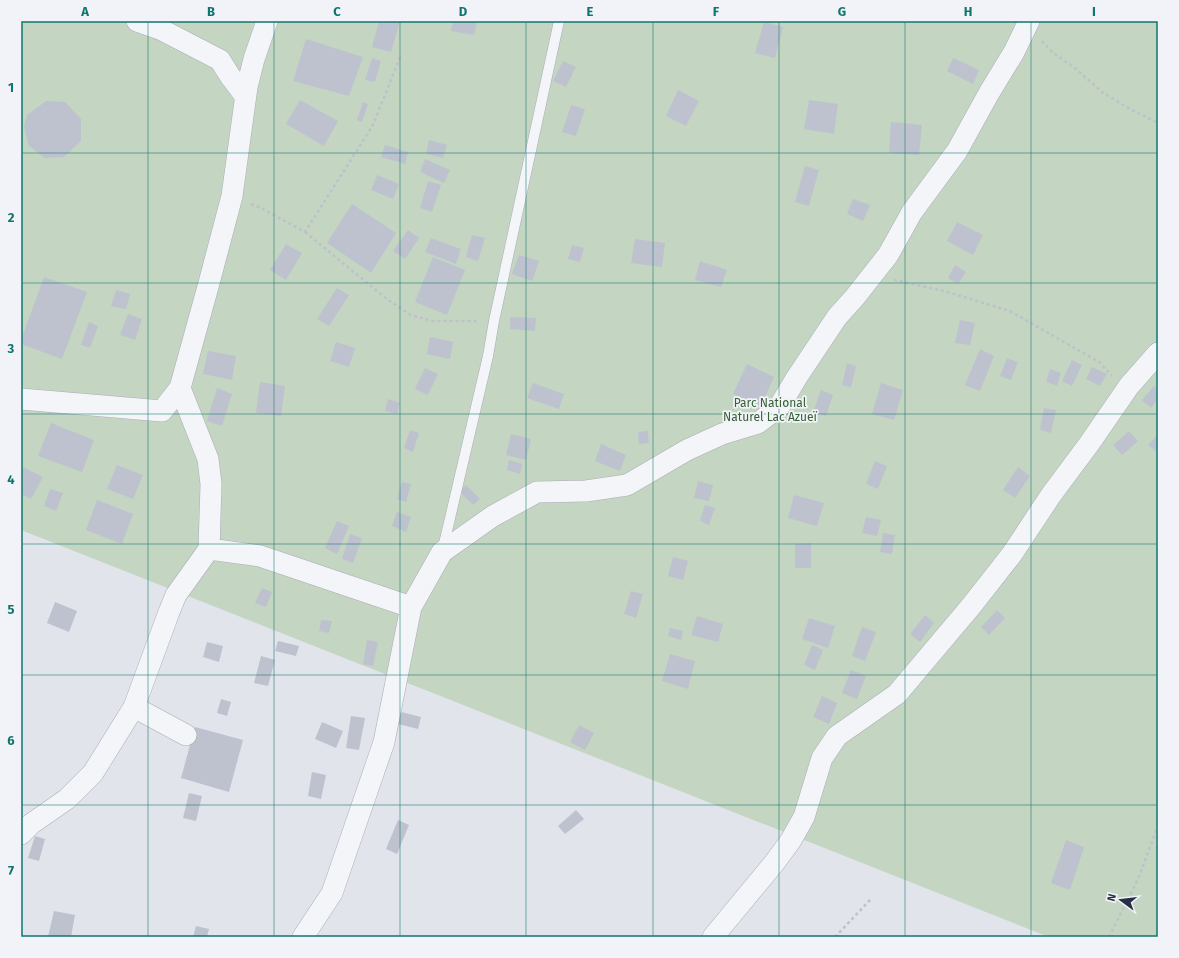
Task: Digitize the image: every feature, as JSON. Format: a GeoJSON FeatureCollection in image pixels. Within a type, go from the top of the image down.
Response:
{"type":"FeatureCollection","features":[{"type":"Feature","properties":{"kind":"street"},"geometry":{"type":"LineString","coordinates":[[137,21],[160,29],[220,60],[245,96]]}},
{"type":"Feature","properties":{"kind":"street"},"geometry":{"type":"LineString","coordinates":[[21,399],[162,411],[180,388],[210,283],[232,196],[245,96],[257,50],[267,21]]}},
{"type":"Feature","properties":{"kind":"street"},"geometry":{"type":"LineString","coordinates":[[302,937],[332,893],[384,742],[411,607],[442,552],[492,516],[537,492],[586,491],[627,485],[687,450],[722,434],[758,423],[780,407],[797,377],[837,317],[888,255],[912,212],[957,151],[989,93],[1014,52],[1027,22]]}},
{"type":"Feature","properties":{"kind":"street"},"geometry":{"type":"LineString","coordinates":[[220,60],[257,50]]}},
{"type":"Feature","properties":{"kind":"street"},"geometry":{"type":"LineString","coordinates":[[713,937],[775,862],[791,840],[804,817],[822,758],[836,736],[897,694],[972,605],[1012,554],[1051,495],[1089,444],[1126,390],[1158,353]]}},
{"type":"Feature","properties":{"kind":"street"},"geometry":{"type":"LineString","coordinates":[[21,834],[31,824],[67,799],[93,773],[134,707],[176,595],[209,549],[211,484],[208,459],[180,388]]}},
{"type":"Feature","properties":{"kind":"street"},"geometry":{"type":"LineString","coordinates":[[209,549],[260,556],[411,607]]}},
{"type":"Feature","properties":{"kind":"street"},"geometry":{"type":"LineString","coordinates":[[134,707],[186,735]]}},
{"type":"Feature","properties":{"kind":"lane"},"geometry":{"type":"LineString","coordinates":[[442,552],[488,356],[494,321],[558,21]]}},
{"type":"Feature","properties":{"kind":"path"},"geometry":{"type":"LineString","coordinates":[[1027,22],[1052,51],[1102,92],[1130,109],[1158,123]]}},
{"type":"Feature","properties":{"kind":"path"},"geometry":{"type":"LineString","coordinates":[[305,232],[373,125],[400,55]]}},
{"type":"Feature","properties":{"kind":"path"},"geometry":{"type":"LineString","coordinates":[[232,196],[261,208],[305,232],[388,300],[411,315],[432,320],[494,321]]}},
{"type":"Feature","properties":{"kind":"path"},"geometry":{"type":"LineString","coordinates":[[872,275],[944,291],[1010,311],[1099,362],[1126,390]]}},
{"type":"Feature","properties":{"kind":"path"},"geometry":{"type":"LineString","coordinates":[[1109,937],[1138,879],[1158,826]]}},
{"type":"Feature","properties":{"kind":"path"},"geometry":{"type":"LineString","coordinates":[[835,937],[871,899]]}},
{"type":"Feature","properties":{"kind":"green space","name":"Parc National Naturel Lac Azueï"},"geometry":{"type":"Polygon","coordinates":[[[21,21],[1158,21],[1158,937],[1049,937],[21,530],[21,21]]]}},
{"type":"Feature","properties":{"kind":"building"},"geometry":{"type":"Polygon","coordinates":[[[379,21],[400,21],[391,52],[372,47],[379,21]]]}},
{"type":"Feature","properties":{"kind":"building"},"geometry":{"type":"Polygon","coordinates":[[[453,21],[477,21],[474,35],[451,31],[453,21]]]}},
{"type":"Feature","properties":{"kind":"building"},"geometry":{"type":"Polygon","coordinates":[[[764,22],[783,27],[775,58],[755,53],[764,22]]]}},
{"type":"Feature","properties":{"kind":"building"},"geometry":{"type":"Polygon","coordinates":[[[306,39],[363,57],[349,96],[293,81],[306,39]]]}},
{"type":"Feature","properties":{"kind":"building"},"geometry":{"type":"Polygon","coordinates":[[[372,58],[381,61],[375,82],[365,80],[372,58]]]}},
{"type":"Feature","properties":{"kind":"building"},"geometry":{"type":"Polygon","coordinates":[[[953,58],[979,70],[973,84],[947,71],[953,58]]]}},
{"type":"Feature","properties":{"kind":"building"},"geometry":{"type":"Polygon","coordinates":[[[563,61],[576,67],[566,87],[553,81],[563,61]]]}},
{"type":"Feature","properties":{"kind":"building"},"geometry":{"type":"Polygon","coordinates":[[[678,90],[699,101],[686,126],[666,116],[678,90]]]}},
{"type":"Feature","properties":{"kind":"building"},"geometry":{"type":"Polygon","coordinates":[[[300,100],[338,121],[324,146],[286,124],[300,100]]]}},
{"type":"Feature","properties":{"kind":"building"},"geometry":{"type":"Polygon","coordinates":[[[809,100],[838,104],[834,134],[804,129],[809,100]]]}},
{"type":"Feature","properties":{"kind":"building"},"geometry":{"type":"Polygon","coordinates":[[[46,101],[65,102],[81,119],[81,141],[64,157],[45,158],[29,146],[24,127],[27,115],[46,101]]]}},
{"type":"Feature","properties":{"kind":"building"},"geometry":{"type":"Polygon","coordinates":[[[363,102],[368,104],[362,122],[357,120],[363,102]]]}},
{"type":"Feature","properties":{"kind":"building"},"geometry":{"type":"Polygon","coordinates":[[[571,105],[585,109],[576,136],[562,132],[571,105]]]}},
{"type":"Feature","properties":{"kind":"building"},"geometry":{"type":"Polygon","coordinates":[[[891,122],[922,125],[919,155],[889,153],[891,122]]]}},
{"type":"Feature","properties":{"kind":"building"},"geometry":{"type":"Polygon","coordinates":[[[429,140],[447,145],[443,158],[426,154],[429,140]]]}},
{"type":"Feature","properties":{"kind":"building"},"geometry":{"type":"Polygon","coordinates":[[[385,145],[408,152],[405,164],[381,157],[385,145]]]}},
{"type":"Feature","properties":{"kind":"building"},"geometry":{"type":"Polygon","coordinates":[[[425,159],[450,170],[444,183],[420,172],[425,159]]]}},
{"type":"Feature","properties":{"kind":"building"},"geometry":{"type":"Polygon","coordinates":[[[805,166],[819,170],[809,206],[795,202],[805,166]]]}},
{"type":"Feature","properties":{"kind":"building"},"geometry":{"type":"Polygon","coordinates":[[[377,175],[399,184],[393,199],[371,190],[377,175]]]}},
{"type":"Feature","properties":{"kind":"building"},"geometry":{"type":"Polygon","coordinates":[[[428,181],[441,185],[432,212],[420,208],[428,181]]]}},
{"type":"Feature","properties":{"kind":"building"},"geometry":{"type":"Polygon","coordinates":[[[853,199],[870,205],[863,221],[847,214],[853,199]]]}},
{"type":"Feature","properties":{"kind":"building"},"geometry":{"type":"Polygon","coordinates":[[[352,204],[396,233],[371,273],[327,243],[352,204]]]}},
{"type":"Feature","properties":{"kind":"building"},"geometry":{"type":"Polygon","coordinates":[[[957,222],[983,235],[973,255],[947,241],[957,222]]]}},
{"type":"Feature","properties":{"kind":"building"},"geometry":{"type":"Polygon","coordinates":[[[408,230],[419,238],[405,259],[393,251],[408,230]]]}},
{"type":"Feature","properties":{"kind":"building"},"geometry":{"type":"Polygon","coordinates":[[[472,235],[485,238],[478,261],[466,257],[472,235]]]}},
{"type":"Feature","properties":{"kind":"building"},"geometry":{"type":"Polygon","coordinates":[[[431,238],[461,249],[456,264],[425,252],[431,238]]]}},
{"type":"Feature","properties":{"kind":"building"},"geometry":{"type":"Polygon","coordinates":[[[635,239],[665,243],[662,267],[631,263],[635,239]]]}},
{"type":"Feature","properties":{"kind":"building"},"geometry":{"type":"Polygon","coordinates":[[[286,244],[302,253],[286,280],[270,270],[286,244]]]}},
{"type":"Feature","properties":{"kind":"building"},"geometry":{"type":"Polygon","coordinates":[[[572,245],[584,248],[580,262],[568,259],[572,245]]]}},
{"type":"Feature","properties":{"kind":"building"},"geometry":{"type":"Polygon","coordinates":[[[519,255],[539,261],[532,281],[512,274],[519,255]]]}},
{"type":"Feature","properties":{"kind":"building"},"geometry":{"type":"Polygon","coordinates":[[[433,257],[465,270],[447,315],[415,302],[433,257]]]}},
{"type":"Feature","properties":{"kind":"building"},"geometry":{"type":"Polygon","coordinates":[[[700,261],[727,270],[721,287],[695,280],[700,261]]]}},
{"type":"Feature","properties":{"kind":"building"},"geometry":{"type":"Polygon","coordinates":[[[955,265],[966,272],[958,284],[948,278],[955,265]]]}},
{"type":"Feature","properties":{"kind":"building"},"geometry":{"type":"Polygon","coordinates":[[[44,277],[87,292],[62,359],[21,344],[21,340],[44,277]]]}},
{"type":"Feature","properties":{"kind":"building"},"geometry":{"type":"Polygon","coordinates":[[[337,288],[349,295],[329,326],[317,319],[337,288]]]}},
{"type":"Feature","properties":{"kind":"building"},"geometry":{"type":"Polygon","coordinates":[[[116,290],[130,294],[126,309],[111,306],[116,290]]]}},
{"type":"Feature","properties":{"kind":"building"},"geometry":{"type":"Polygon","coordinates":[[[128,314],[142,319],[135,340],[120,335],[128,314]]]}},
{"type":"Feature","properties":{"kind":"building"},"geometry":{"type":"Polygon","coordinates":[[[510,317],[536,318],[535,331],[510,329],[510,317]]]}},
{"type":"Feature","properties":{"kind":"building"},"geometry":{"type":"Polygon","coordinates":[[[960,320],[975,323],[970,345],[955,343],[960,320]]]}},
{"type":"Feature","properties":{"kind":"building"},"geometry":{"type":"Polygon","coordinates":[[[89,322],[98,326],[90,348],[81,345],[89,322]]]}},
{"type":"Feature","properties":{"kind":"building"},"geometry":{"type":"Polygon","coordinates":[[[430,337],[453,342],[450,359],[427,354],[430,337]]]}},
{"type":"Feature","properties":{"kind":"building"},"geometry":{"type":"Polygon","coordinates":[[[336,342],[355,348],[349,367],[330,361],[336,342]]]}},
{"type":"Feature","properties":{"kind":"building"},"geometry":{"type":"Polygon","coordinates":[[[980,349],[994,356],[980,391],[965,385],[980,349]]]}},
{"type":"Feature","properties":{"kind":"building"},"geometry":{"type":"Polygon","coordinates":[[[208,351],[236,356],[232,380],[203,374],[208,351]]]}},
{"type":"Feature","properties":{"kind":"building"},"geometry":{"type":"Polygon","coordinates":[[[1007,358],[1018,362],[1011,380],[1000,376],[1007,358]]]}},
{"type":"Feature","properties":{"kind":"building"},"geometry":{"type":"Polygon","coordinates":[[[1072,360],[1082,365],[1072,386],[1062,381],[1072,360]]]}},
{"type":"Feature","properties":{"kind":"building"},"geometry":{"type":"Polygon","coordinates":[[[847,363],[856,366],[851,387],[842,385],[847,363]]]}},
{"type":"Feature","properties":{"kind":"building"},"geometry":{"type":"Polygon","coordinates":[[[747,364],[774,377],[761,406],[733,394],[747,364]]]}},
{"type":"Feature","properties":{"kind":"building"},"geometry":{"type":"Polygon","coordinates":[[[1092,367],[1107,374],[1100,386],[1086,379],[1092,367]]]}},
{"type":"Feature","properties":{"kind":"building"},"geometry":{"type":"Polygon","coordinates":[[[425,368],[438,374],[428,395],[415,389],[425,368]]]}},
{"type":"Feature","properties":{"kind":"building"},"geometry":{"type":"Polygon","coordinates":[[[1050,369],[1061,373],[1057,386],[1046,382],[1050,369]]]}},
{"type":"Feature","properties":{"kind":"building"},"geometry":{"type":"Polygon","coordinates":[[[260,382],[285,386],[281,416],[256,413],[260,382]]]}},
{"type":"Feature","properties":{"kind":"building"},"geometry":{"type":"Polygon","coordinates":[[[533,383],[564,394],[559,409],[527,398],[533,383]]]}},
{"type":"Feature","properties":{"kind":"building"},"geometry":{"type":"Polygon","coordinates":[[[881,383],[903,390],[894,420],[872,414],[881,383]]]}},
{"type":"Feature","properties":{"kind":"building"},"geometry":{"type":"Polygon","coordinates":[[[1154,386],[1158,390],[1158,399],[1151,408],[1142,400],[1154,386]]]}},
{"type":"Feature","properties":{"kind":"building"},"geometry":{"type":"Polygon","coordinates":[[[217,388],[232,394],[222,426],[207,421],[217,388]]]}},
{"type":"Feature","properties":{"kind":"building"},"geometry":{"type":"Polygon","coordinates":[[[821,390],[833,395],[826,416],[813,412],[821,390]]]}},
{"type":"Feature","properties":{"kind":"building"},"geometry":{"type":"Polygon","coordinates":[[[388,399],[400,403],[397,414],[385,411],[388,399]]]}},
{"type":"Feature","properties":{"kind":"building"},"geometry":{"type":"Polygon","coordinates":[[[1044,408],[1056,410],[1051,433],[1040,430],[1044,408]]]}},
{"type":"Feature","properties":{"kind":"building"},"geometry":{"type":"Polygon","coordinates":[[[51,423],[94,440],[82,472],[38,456],[51,423]]]}},
{"type":"Feature","properties":{"kind":"building"},"geometry":{"type":"Polygon","coordinates":[[[410,430],[419,433],[413,452],[404,448],[410,430]]]}},
{"type":"Feature","properties":{"kind":"building"},"geometry":{"type":"Polygon","coordinates":[[[648,431],[649,443],[639,444],[638,432],[648,431]]]}},
{"type":"Feature","properties":{"kind":"building"},"geometry":{"type":"Polygon","coordinates":[[[1129,431],[1138,441],[1122,455],[1113,445],[1129,431]]]}},
{"type":"Feature","properties":{"kind":"building"},"geometry":{"type":"Polygon","coordinates":[[[511,434],[531,439],[526,460],[506,455],[511,434]]]}},
{"type":"Feature","properties":{"kind":"building"},"geometry":{"type":"Polygon","coordinates":[[[1158,434],[1158,453],[1148,445],[1158,434]]]}},
{"type":"Feature","properties":{"kind":"building"},"geometry":{"type":"Polygon","coordinates":[[[601,444],[626,455],[620,471],[595,461],[601,444]]]}},
{"type":"Feature","properties":{"kind":"building"},"geometry":{"type":"Polygon","coordinates":[[[509,460],[522,464],[520,474],[507,470],[509,460]]]}},
{"type":"Feature","properties":{"kind":"building"},"geometry":{"type":"Polygon","coordinates":[[[875,461],[887,466],[878,489],[866,484],[875,461]]]}},
{"type":"Feature","properties":{"kind":"building"},"geometry":{"type":"Polygon","coordinates":[[[117,465],[143,475],[133,499],[107,489],[117,465]]]}},
{"type":"Feature","properties":{"kind":"building"},"geometry":{"type":"Polygon","coordinates":[[[23,467],[43,477],[31,499],[21,494],[21,470],[23,467]]]}},
{"type":"Feature","properties":{"kind":"building"},"geometry":{"type":"Polygon","coordinates":[[[1018,467],[1030,476],[1015,498],[1003,490],[1018,467]]]}},
{"type":"Feature","properties":{"kind":"building"},"geometry":{"type":"Polygon","coordinates":[[[698,481],[713,485],[709,501],[694,498],[698,481]]]}},
{"type":"Feature","properties":{"kind":"building"},"geometry":{"type":"Polygon","coordinates":[[[402,482],[411,484],[406,502],[397,499],[402,482]]]}},
{"type":"Feature","properties":{"kind":"building"},"geometry":{"type":"Polygon","coordinates":[[[466,485],[480,499],[473,505],[459,491],[466,485]]]}},
{"type":"Feature","properties":{"kind":"building"},"geometry":{"type":"Polygon","coordinates":[[[50,489],[63,493],[56,511],[44,506],[50,489]]]}},
{"type":"Feature","properties":{"kind":"building"},"geometry":{"type":"Polygon","coordinates":[[[794,495],[824,503],[817,526],[788,518],[794,495]]]}},
{"type":"Feature","properties":{"kind":"building"},"geometry":{"type":"Polygon","coordinates":[[[97,500],[133,514],[122,544],[86,530],[97,500]]]}},
{"type":"Feature","properties":{"kind":"building"},"geometry":{"type":"Polygon","coordinates":[[[705,505],[715,508],[709,525],[700,521],[705,505]]]}},
{"type":"Feature","properties":{"kind":"building"},"geometry":{"type":"Polygon","coordinates":[[[397,512],[411,517],[406,532],[392,526],[397,512]]]}},
{"type":"Feature","properties":{"kind":"building"},"geometry":{"type":"Polygon","coordinates":[[[866,517],[881,520],[877,536],[862,533],[866,517]]]}},
{"type":"Feature","properties":{"kind":"building"},"geometry":{"type":"Polygon","coordinates":[[[337,521],[349,526],[337,554],[325,548],[337,521]]]}},
{"type":"Feature","properties":{"kind":"building"},"geometry":{"type":"Polygon","coordinates":[[[883,533],[895,535],[892,554],[880,552],[883,533]]]}},
{"type":"Feature","properties":{"kind":"building"},"geometry":{"type":"Polygon","coordinates":[[[350,534],[362,538],[353,563],[342,559],[350,534]]]}},
{"type":"Feature","properties":{"kind":"building"},"geometry":{"type":"Polygon","coordinates":[[[811,543],[811,568],[795,568],[795,544],[811,543]]]}},
{"type":"Feature","properties":{"kind":"building"},"geometry":{"type":"Polygon","coordinates":[[[673,557],[688,561],[683,580],[668,576],[673,557]]]}},
{"type":"Feature","properties":{"kind":"building"},"geometry":{"type":"Polygon","coordinates":[[[262,588],[272,592],[266,607],[255,603],[262,588]]]}},
{"type":"Feature","properties":{"kind":"building"},"geometry":{"type":"Polygon","coordinates":[[[631,591],[643,594],[636,618],[624,614],[631,591]]]}},
{"type":"Feature","properties":{"kind":"building"},"geometry":{"type":"Polygon","coordinates":[[[55,602],[77,611],[69,632],[47,623],[55,602]]]}},
{"type":"Feature","properties":{"kind":"building"},"geometry":{"type":"Polygon","coordinates":[[[997,610],[1005,618],[989,635],[981,627],[997,610]]]}},
{"type":"Feature","properties":{"kind":"building"},"geometry":{"type":"Polygon","coordinates":[[[925,615],[934,623],[920,642],[910,634],[925,615]]]}},
{"type":"Feature","properties":{"kind":"building"},"geometry":{"type":"Polygon","coordinates":[[[697,616],[723,624],[718,642],[691,635],[697,616]]]}},
{"type":"Feature","properties":{"kind":"building"},"geometry":{"type":"Polygon","coordinates":[[[809,618],[835,626],[828,648],[802,639],[809,618]]]}},
{"type":"Feature","properties":{"kind":"building"},"geometry":{"type":"Polygon","coordinates":[[[321,620],[332,621],[329,633],[319,631],[321,620]]]}},
{"type":"Feature","properties":{"kind":"building"},"geometry":{"type":"Polygon","coordinates":[[[862,627],[876,632],[865,661],[852,656],[862,627]]]}},
{"type":"Feature","properties":{"kind":"building"},"geometry":{"type":"Polygon","coordinates":[[[670,628],[683,631],[681,640],[668,636],[670,628]]]}},
{"type":"Feature","properties":{"kind":"building"},"geometry":{"type":"Polygon","coordinates":[[[367,640],[378,642],[373,666],[363,664],[367,640]]]}},
{"type":"Feature","properties":{"kind":"building"},"geometry":{"type":"Polygon","coordinates":[[[278,641],[299,646],[296,656],[275,651],[278,641]]]}},
{"type":"Feature","properties":{"kind":"building"},"geometry":{"type":"Polygon","coordinates":[[[207,642],[223,646],[219,662],[203,657],[207,642]]]}},
{"type":"Feature","properties":{"kind":"building"},"geometry":{"type":"Polygon","coordinates":[[[812,645],[823,650],[815,670],[804,665],[812,645]]]}},
{"type":"Feature","properties":{"kind":"building"},"geometry":{"type":"Polygon","coordinates":[[[670,654],[695,661],[688,689],[662,681],[670,654]]]}},
{"type":"Feature","properties":{"kind":"building"},"geometry":{"type":"Polygon","coordinates":[[[261,656],[275,660],[268,686],[254,683],[261,656]]]}},
{"type":"Feature","properties":{"kind":"building"},"geometry":{"type":"Polygon","coordinates":[[[851,670],[866,676],[857,699],[842,693],[851,670]]]}},
{"type":"Feature","properties":{"kind":"building"},"geometry":{"type":"Polygon","coordinates":[[[822,696],[837,703],[829,724],[813,717],[822,696]]]}},
{"type":"Feature","properties":{"kind":"building"},"geometry":{"type":"Polygon","coordinates":[[[221,699],[231,702],[227,716],[217,713],[221,699]]]}},
{"type":"Feature","properties":{"kind":"building"},"geometry":{"type":"Polygon","coordinates":[[[401,712],[421,717],[418,729],[398,724],[401,712]]]}},
{"type":"Feature","properties":{"kind":"building"},"geometry":{"type":"Polygon","coordinates":[[[351,716],[365,718],[359,750],[346,748],[351,716]]]}},
{"type":"Feature","properties":{"kind":"building"},"geometry":{"type":"Polygon","coordinates":[[[322,722],[343,731],[336,748],[315,739],[322,722]]]}},
{"type":"Feature","properties":{"kind":"building"},"geometry":{"type":"Polygon","coordinates":[[[579,725],[594,733],[585,750],[570,742],[579,725]]]}},
{"type":"Feature","properties":{"kind":"building"},"geometry":{"type":"Polygon","coordinates":[[[195,727],[243,740],[229,792],[181,778],[195,727]]]}},
{"type":"Feature","properties":{"kind":"building"},"geometry":{"type":"Polygon","coordinates":[[[312,772],[326,775],[321,799],[308,796],[312,772]]]}},
{"type":"Feature","properties":{"kind":"building"},"geometry":{"type":"Polygon","coordinates":[[[189,793],[202,796],[196,821],[183,818],[189,793]]]}},
{"type":"Feature","properties":{"kind":"building"},"geometry":{"type":"Polygon","coordinates":[[[576,810],[584,819],[565,834],[558,826],[576,810]]]}},
{"type":"Feature","properties":{"kind":"building"},"geometry":{"type":"Polygon","coordinates":[[[398,820],[409,825],[397,854],[386,849],[398,820]]]}},
{"type":"Feature","properties":{"kind":"building"},"geometry":{"type":"Polygon","coordinates":[[[35,836],[45,839],[39,861],[28,858],[35,836]]]}},
{"type":"Feature","properties":{"kind":"building"},"geometry":{"type":"Polygon","coordinates":[[[1066,840],[1084,847],[1070,890],[1051,883],[1066,840]]]}},
{"type":"Feature","properties":{"kind":"building"},"geometry":{"type":"Polygon","coordinates":[[[54,911],[75,915],[71,937],[48,937],[54,911]]]}},
{"type":"Feature","properties":{"kind":"building"},"geometry":{"type":"Polygon","coordinates":[[[196,926],[209,929],[207,937],[193,937],[196,926]]]}}]}
